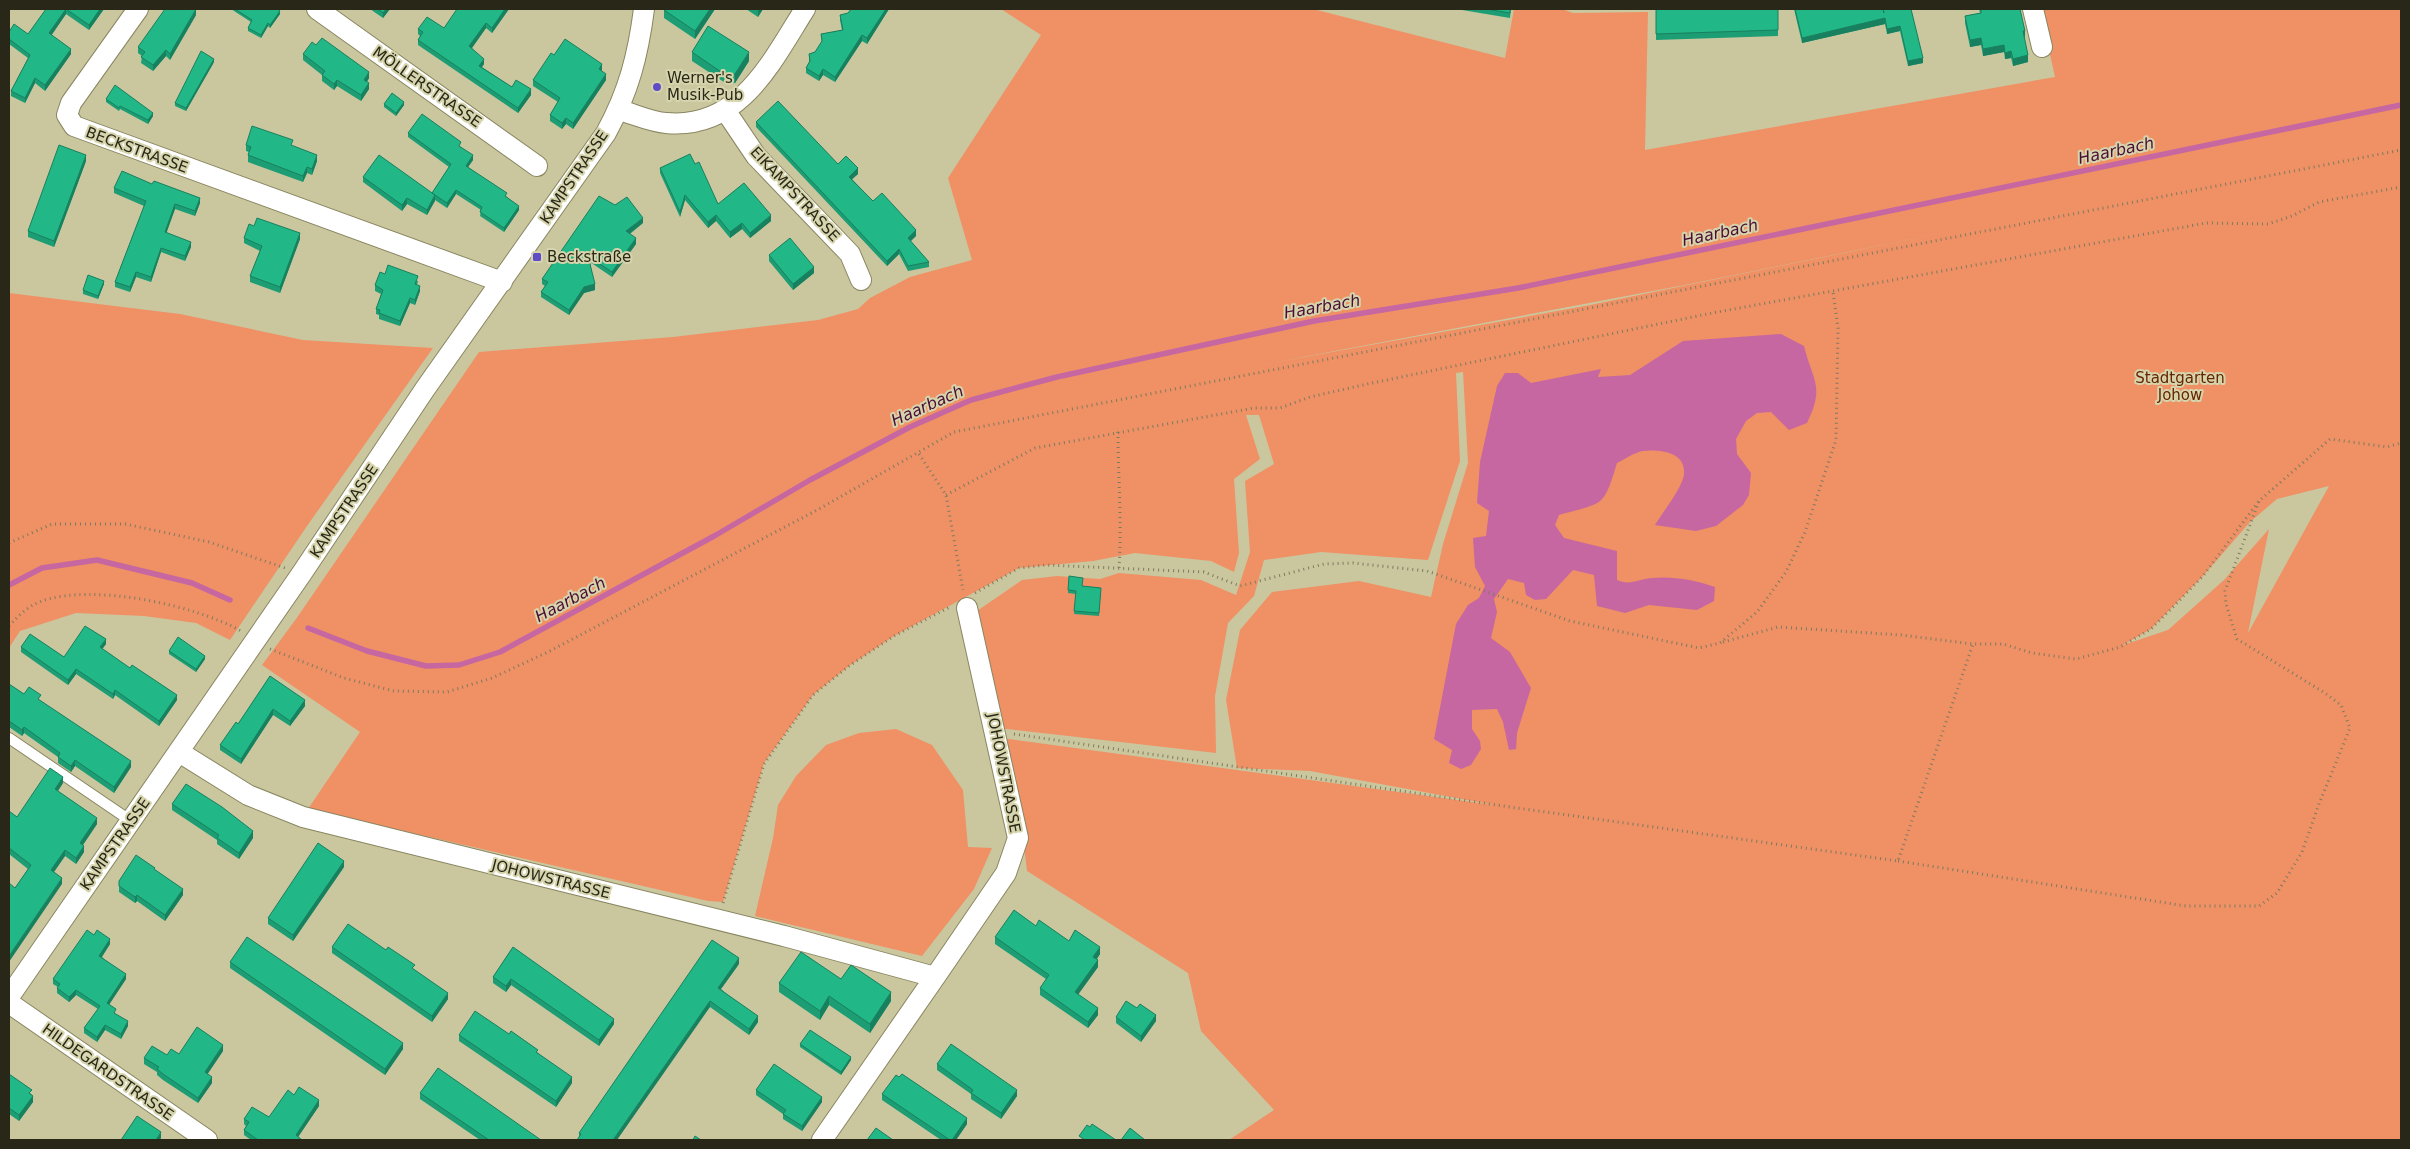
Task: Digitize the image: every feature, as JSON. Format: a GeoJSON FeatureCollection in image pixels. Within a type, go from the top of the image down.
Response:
{"type":"FeatureCollection","features":[{"type":"Feature","properties":{"kind":"street","name":"BECKSTRASSE"},"geometry":{"type":"LineString","coordinates":[[138,9],[71,103],[67,115],[74,126],[502,282]]}},
{"type":"Feature","properties":{"kind":"street","name":"MÖLLERSTRASSE"},"geometry":{"type":"LineString","coordinates":[[316,9],[537,166]]}},
{"type":"Feature","properties":{"kind":"street","name":"KAMPSTRASSE"},"geometry":{"type":"LineString","coordinates":[[9,997],[302,573],[425,390],[606,133],[632,77],[644,9]]}},
{"type":"Feature","properties":{"kind":"street"},"geometry":{"type":"LineString","coordinates":[[618,110],[666,123],[693,122],[725,110],[757,84],[806,9]]}},
{"type":"Feature","properties":{"kind":"street"},"geometry":{"type":"LineString","coordinates":[[2033,9],[2042,46]]}},
{"type":"Feature","properties":{"kind":"street","name":"EIKAMPSTRASSE"},"geometry":{"type":"LineString","coordinates":[[725,110],[756,156],[850,254],[861,280]]}},
{"type":"Feature","properties":{"kind":"street","name":"JOHOWSTRASSE"},"geometry":{"type":"LineString","coordinates":[[822,1140],[1006,873],[1018,838],[966,603]]}},
{"type":"Feature","properties":{"kind":"street","name":"JOHOWSTRASSE"},"geometry":{"type":"LineString","coordinates":[[179,752],[248,795],[303,817],[935,977]]}},
{"type":"Feature","properties":{"kind":"street","name":"HILDEGARDSTRASSE"},"geometry":{"type":"LineString","coordinates":[[9,1003],[207,1140]]}},
{"type":"Feature","properties":{"kind":"lane"},"geometry":{"type":"LineString","coordinates":[[9,738],[131,820]]}},
{"type":"Feature","properties":{"kind":"path"},"geometry":{"type":"LineString","coordinates":[[9,626],[22,611],[41,601],[68,595],[100,595],[163,603],[220,619],[277,653],[344,678],[394,690],[447,692],[492,678],[548,652],[819,510],[919,454],[954,432],[2401,150]]}},
{"type":"Feature","properties":{"kind":"path"},"geometry":{"type":"LineString","coordinates":[[946,496],[1035,448],[1118,431],[1254,408],[1280,408],[1310,397],[1372,382],[1712,313],[2206,223],[2268,224],[2292,216],[2319,202],[2401,186]]}},
{"type":"Feature","properties":{"kind":"path"},"geometry":{"type":"LineString","coordinates":[[1720,643],[1757,612],[1786,572],[1805,532],[1836,440],[1838,328],[1833,292]]}},
{"type":"Feature","properties":{"kind":"path"},"geometry":{"type":"LineString","coordinates":[[1118,431],[1118,468],[1122,528],[1119,568]]}},
{"type":"Feature","properties":{"kind":"path"},"geometry":{"type":"LineString","coordinates":[[717,921],[764,764],[813,695],[849,666],[894,636],[966,603],[1019,568],[1046,565],[1204,572],[1240,586],[1324,564],[1353,563],[1427,571],[1472,589],[1570,621],[1699,648],[1778,627],[1901,635],[1973,644],[2003,644],[2032,654],[2076,659],[2120,646],[2150,628],[2197,583],[2259,501],[2330,439],[2387,447],[2401,443]]}},
{"type":"Feature","properties":{"kind":"path"},"geometry":{"type":"LineString","coordinates":[[919,454],[946,496],[966,603]]}},
{"type":"Feature","properties":{"kind":"path"},"geometry":{"type":"LineString","coordinates":[[996,732],[1510,807],[1898,860],[2186,906],[2259,906],[2277,893],[2302,852],[2318,804],[2350,728],[2341,706],[2336,701],[2237,640],[2226,604],[2224,590],[2259,501]]}},
{"type":"Feature","properties":{"kind":"path"},"geometry":{"type":"LineString","coordinates":[[9,543],[52,524],[125,524],[209,542],[302,573]]}},
{"type":"Feature","properties":{"kind":"path"},"geometry":{"type":"LineString","coordinates":[[1898,860],[1973,644]]}},
{"type":"Feature","properties":{"kind":"green space","name":"Stadtgarten Johow"},"geometry":{"type":"Polygon","coordinates":[[[1001,9],[1313,9],[1505,58],[1514,9],[1562,9],[1573,13],[1648,12],[1645,150],[2055,77],[2040,9],[2401,9],[2401,1140],[1229,1140],[1274,1110],[1201,1031],[1188,973],[1027,871],[1023,838],[1002,738],[1494,805],[1310,771],[1237,768],[1226,700],[1240,630],[1272,592],[1359,581],[1431,597],[1443,544],[1468,463],[1463,372],[1456,373],[1460,461],[1428,560],[1321,552],[1264,560],[1254,596],[1228,623],[1215,696],[1216,753],[998,728],[977,611],[1022,580],[1057,576],[1100,579],[1119,573],[1201,580],[1236,595],[1250,552],[1245,481],[1274,464],[1259,415],[1246,415],[1260,459],[1234,479],[1239,553],[1234,572],[1211,561],[1135,553],[1093,561],[1019,568],[894,636],[849,666],[813,695],[764,763],[723,902],[708,901],[308,809],[360,732],[262,665],[296,619],[479,352],[673,337],[818,320],[858,309],[870,298],[910,277],[972,260],[948,178],[1041,35],[1001,9]],[[1966,228],[1685,285],[1266,364],[1590,305],[1966,228]],[[2329,486],[2277,499],[2250,522],[2203,576],[2151,629],[2123,645],[2168,630],[2224,580],[2269,529],[2248,633],[2329,486]]]}},
{"type":"Feature","properties":{"kind":"green space"},"geometry":{"type":"Polygon","coordinates":[[[9,293],[180,314],[303,340],[433,348],[307,526],[230,640],[196,623],[144,616],[76,613],[20,631],[9,648],[9,293]]]}},
{"type":"Feature","properties":{"kind":"green space"},"geometry":{"type":"Polygon","coordinates":[[[896,729],[932,745],[963,790],[968,847],[992,848],[974,889],[922,956],[755,916],[773,838],[778,805],[796,776],[826,745],[859,733],[896,729]]]}},
{"type":"Feature","properties":{"kind":"shaded area"},"geometry":{"type":"Polygon","coordinates":[[[1781,334],[1804,346],[1816,384],[1815,400],[1807,423],[1789,430],[1771,412],[1757,413],[1746,421],[1736,439],[1737,454],[1751,473],[1749,495],[1743,505],[1716,526],[1696,531],[1655,525],[1680,486],[1684,474],[1683,466],[1681,460],[1670,453],[1642,451],[1617,463],[1608,489],[1600,501],[1585,508],[1559,515],[1555,525],[1564,538],[1617,551],[1617,580],[1630,582],[1647,579],[1676,578],[1692,581],[1715,587],[1714,601],[1697,610],[1649,605],[1625,613],[1597,606],[1594,575],[1573,570],[1546,599],[1535,600],[1526,595],[1524,583],[1508,579],[1494,599],[1497,612],[1491,638],[1510,652],[1531,688],[1517,733],[1516,749],[1509,750],[1503,722],[1497,709],[1472,710],[1472,729],[1480,741],[1481,749],[1471,765],[1461,769],[1449,763],[1452,750],[1434,739],[1456,624],[1468,605],[1479,598],[1485,586],[1475,567],[1473,538],[1486,536],[1489,511],[1477,503],[1480,462],[1497,386],[1505,373],[1518,373],[1531,383],[1601,369],[1598,377],[1630,375],[1683,341],[1781,334]]]}},
{"type":"Feature","properties":{"kind":"building"},"geometry":{"type":"Polygon","coordinates":[[[46,9],[66,9],[49,33],[71,49],[45,85],[35,78],[25,98],[11,91],[30,55],[9,39],[9,32],[14,24],[28,34],[46,9]]]}},
{"type":"Feature","properties":{"kind":"building"},"geometry":{"type":"Polygon","coordinates":[[[66,9],[100,9],[89,25],[66,9]]]}},
{"type":"Feature","properties":{"kind":"building"},"geometry":{"type":"Polygon","coordinates":[[[165,9],[196,9],[170,54],[166,50],[153,65],[141,57],[145,52],[138,47],[165,9]]]}},
{"type":"Feature","properties":{"kind":"building"},"geometry":{"type":"Polygon","coordinates":[[[235,9],[277,9],[280,11],[270,25],[268,23],[261,35],[248,28],[252,20],[235,9]]]}},
{"type":"Feature","properties":{"kind":"building"},"geometry":{"type":"Polygon","coordinates":[[[378,9],[386,9],[383,13],[378,9]]]}},
{"type":"Feature","properties":{"kind":"building"},"geometry":{"type":"Polygon","coordinates":[[[457,9],[505,9],[492,28],[486,23],[469,46],[484,59],[479,66],[512,87],[516,80],[531,89],[518,108],[418,40],[423,32],[418,29],[427,17],[444,28],[457,9]]]}},
{"type":"Feature","properties":{"kind":"building"},"geometry":{"type":"Polygon","coordinates":[[[665,9],[710,9],[695,31],[665,9]]]}},
{"type":"Feature","properties":{"kind":"building"},"geometry":{"type":"Polygon","coordinates":[[[851,9],[886,9],[867,38],[862,35],[835,77],[823,69],[819,76],[806,68],[810,61],[809,54],[815,52],[822,41],[821,34],[843,30],[840,15],[848,13],[851,9]]]}},
{"type":"Feature","properties":{"kind":"building"},"geometry":{"type":"Polygon","coordinates":[[[1486,9],[1510,9],[1510,13],[1486,9]]]}},
{"type":"Feature","properties":{"kind":"building"},"geometry":{"type":"Polygon","coordinates":[[[1656,9],[1778,9],[1778,30],[1656,34],[1656,9]]]}},
{"type":"Feature","properties":{"kind":"building"},"geometry":{"type":"Polygon","coordinates":[[[1795,9],[1911,9],[1923,58],[1908,61],[1900,26],[1887,29],[1885,18],[1802,38],[1795,9]]]}},
{"type":"Feature","properties":{"kind":"building"},"geometry":{"type":"Polygon","coordinates":[[[1981,9],[2020,9],[2028,55],[2013,59],[2011,51],[2005,53],[2004,45],[1983,49],[1981,38],[1970,40],[1965,16],[1981,13],[1981,9]]]}},
{"type":"Feature","properties":{"kind":"building"},"geometry":{"type":"Polygon","coordinates":[[[708,26],[749,52],[735,74],[727,76],[692,52],[708,26]]]}},
{"type":"Feature","properties":{"kind":"building"},"geometry":{"type":"Polygon","coordinates":[[[322,38],[369,72],[364,80],[369,83],[361,95],[337,80],[334,84],[322,75],[325,71],[303,54],[312,42],[316,45],[322,38]]]}},
{"type":"Feature","properties":{"kind":"building"},"geometry":{"type":"Polygon","coordinates":[[[565,39],[602,64],[599,69],[606,74],[573,123],[566,118],[562,123],[550,115],[560,98],[533,80],[551,53],[554,55],[565,39]]]}},
{"type":"Feature","properties":{"kind":"building"},"geometry":{"type":"Polygon","coordinates":[[[201,51],[214,59],[186,108],[175,103],[201,51]]]}},
{"type":"Feature","properties":{"kind":"building"},"geometry":{"type":"Polygon","coordinates":[[[115,85],[153,113],[148,120],[120,106],[119,108],[106,99],[115,85]]]}},
{"type":"Feature","properties":{"kind":"building"},"geometry":{"type":"Polygon","coordinates":[[[392,93],[404,102],[396,113],[384,104],[392,93]]]}},
{"type":"Feature","properties":{"kind":"building"},"geometry":{"type":"Polygon","coordinates":[[[778,101],[838,164],[846,156],[858,168],[849,177],[873,201],[882,193],[916,230],[908,238],[929,262],[908,266],[899,249],[887,261],[756,122],[778,101]]]}},
{"type":"Feature","properties":{"kind":"building"},"geometry":{"type":"Polygon","coordinates":[[[422,114],[461,142],[459,146],[473,155],[466,166],[507,193],[505,196],[519,206],[504,228],[480,212],[482,207],[456,190],[447,203],[432,193],[451,164],[408,133],[422,114]]]}},
{"type":"Feature","properties":{"kind":"building"},"geometry":{"type":"Polygon","coordinates":[[[252,126],[293,140],[291,145],[317,155],[312,169],[307,167],[303,176],[248,155],[251,147],[246,145],[252,126]]]}},
{"type":"Feature","properties":{"kind":"building"},"geometry":{"type":"Polygon","coordinates":[[[59,145],[86,155],[54,241],[28,231],[59,145]]]}},
{"type":"Feature","properties":{"kind":"building"},"geometry":{"type":"Polygon","coordinates":[[[690,154],[695,164],[699,162],[718,204],[744,183],[771,215],[750,233],[742,223],[730,232],[716,215],[708,222],[685,195],[680,212],[660,168],[690,154]]]}},
{"type":"Feature","properties":{"kind":"building"},"geometry":{"type":"Polygon","coordinates":[[[379,155],[435,195],[427,210],[407,198],[402,205],[363,177],[379,155]]]}},
{"type":"Feature","properties":{"kind":"building"},"geometry":{"type":"Polygon","coordinates":[[[122,171],[152,184],[154,181],[200,198],[195,211],[175,204],[165,232],[191,242],[185,256],[161,248],[151,277],[136,272],[130,287],[115,282],[146,201],[114,188],[122,171]]]}},
{"type":"Feature","properties":{"kind":"building"},"geometry":{"type":"Polygon","coordinates":[[[599,196],[615,205],[627,197],[643,218],[626,231],[636,238],[612,272],[588,256],[595,284],[584,287],[569,310],[541,292],[548,282],[542,279],[599,196]]]}},
{"type":"Feature","properties":{"kind":"building"},"geometry":{"type":"Polygon","coordinates":[[[257,218],[300,233],[280,287],[250,276],[262,246],[244,238],[249,224],[254,226],[257,218]]]}},
{"type":"Feature","properties":{"kind":"building"},"geometry":{"type":"Polygon","coordinates":[[[790,238],[814,267],[793,284],[769,255],[790,238]]]}},
{"type":"Feature","properties":{"kind":"building"},"geometry":{"type":"Polygon","coordinates":[[[388,265],[418,276],[415,284],[420,286],[415,300],[410,298],[400,321],[379,313],[380,310],[376,309],[383,290],[375,285],[380,272],[385,274],[388,265]]]}},
{"type":"Feature","properties":{"kind":"building"},"geometry":{"type":"Polygon","coordinates":[[[88,275],[104,281],[98,296],[83,290],[88,275]]]}},
{"type":"Feature","properties":{"kind":"building"},"geometry":{"type":"Polygon","coordinates":[[[1069,576],[1083,578],[1082,586],[1101,588],[1099,613],[1074,611],[1076,591],[1068,590],[1069,576]]]}},
{"type":"Feature","properties":{"kind":"building"},"geometry":{"type":"Polygon","coordinates":[[[85,626],[106,639],[100,647],[130,668],[132,665],[177,695],[159,721],[115,690],[113,694],[76,669],[68,680],[21,647],[30,634],[64,657],[85,626]]]}},
{"type":"Feature","properties":{"kind":"building"},"geometry":{"type":"Polygon","coordinates":[[[178,637],[205,656],[196,669],[169,651],[178,637]]]}},
{"type":"Feature","properties":{"kind":"building"},"geometry":{"type":"Polygon","coordinates":[[[270,676],[305,700],[290,721],[273,709],[241,759],[220,745],[236,722],[238,724],[270,676]]]}},
{"type":"Feature","properties":{"kind":"building"},"geometry":{"type":"Polygon","coordinates":[[[9,684],[24,694],[29,687],[41,695],[38,699],[131,761],[114,787],[75,760],[71,766],[58,757],[60,753],[24,727],[22,730],[9,721],[9,684]]]}},
{"type":"Feature","properties":{"kind":"building"},"geometry":{"type":"Polygon","coordinates":[[[50,768],[63,777],[55,789],[97,818],[80,843],[84,846],[76,858],[65,850],[51,870],[62,878],[9,956],[9,883],[15,888],[31,865],[9,848],[9,811],[17,817],[50,768]]]}},
{"type":"Feature","properties":{"kind":"building"},"geometry":{"type":"Polygon","coordinates":[[[186,784],[222,807],[253,831],[239,853],[217,838],[219,835],[172,804],[186,784]]]}},
{"type":"Feature","properties":{"kind":"building"},"geometry":{"type":"Polygon","coordinates":[[[318,843],[344,861],[293,935],[268,918],[318,843]]]}},
{"type":"Feature","properties":{"kind":"building"},"geometry":{"type":"Polygon","coordinates":[[[136,855],[183,889],[165,915],[137,895],[135,897],[119,886],[119,881],[136,855]]]}},
{"type":"Feature","properties":{"kind":"building"},"geometry":{"type":"Polygon","coordinates":[[[1014,910],[1036,926],[1039,920],[1069,941],[1075,930],[1100,947],[1093,957],[1098,960],[1075,992],[1098,1008],[1088,1022],[1040,988],[1049,975],[995,937],[1014,910]]]}},
{"type":"Feature","properties":{"kind":"building"},"geometry":{"type":"Polygon","coordinates":[[[348,924],[386,950],[388,947],[415,965],[412,968],[448,993],[432,1016],[332,947],[348,924]]]}},
{"type":"Feature","properties":{"kind":"building"},"geometry":{"type":"Polygon","coordinates":[[[87,930],[94,935],[97,930],[110,939],[99,956],[126,974],[107,1003],[116,1009],[114,1013],[128,1021],[121,1034],[105,1025],[97,1037],[84,1028],[100,1006],[76,990],[69,997],[57,988],[60,984],[53,979],[87,930]]]}},
{"type":"Feature","properties":{"kind":"building"},"geometry":{"type":"Polygon","coordinates":[[[247,937],[403,1043],[385,1069],[230,962],[247,937]]]}},
{"type":"Feature","properties":{"kind":"building"},"geometry":{"type":"Polygon","coordinates":[[[712,940],[739,958],[718,988],[758,1016],[749,1029],[710,1001],[613,1140],[577,1140],[581,1134],[579,1133],[712,940]]]}},
{"type":"Feature","properties":{"kind":"building"},"geometry":{"type":"Polygon","coordinates":[[[513,947],[614,1019],[599,1040],[511,979],[506,986],[493,977],[513,947]]]}},
{"type":"Feature","properties":{"kind":"building"},"geometry":{"type":"Polygon","coordinates":[[[801,952],[841,979],[851,965],[891,992],[870,1024],[829,996],[820,1011],[779,983],[801,952]]]}},
{"type":"Feature","properties":{"kind":"building"},"geometry":{"type":"Polygon","coordinates":[[[1126,1001],[1137,1008],[1140,1004],[1156,1015],[1141,1036],[1116,1017],[1126,1001]]]}},
{"type":"Feature","properties":{"kind":"building"},"geometry":{"type":"Polygon","coordinates":[[[475,1011],[509,1034],[511,1031],[538,1050],[536,1052],[572,1077],[556,1101],[459,1035],[475,1011]]]}},
{"type":"Feature","properties":{"kind":"building"},"geometry":{"type":"Polygon","coordinates":[[[197,1027],[223,1045],[205,1072],[212,1077],[198,1098],[163,1074],[157,1069],[159,1067],[144,1058],[152,1046],[167,1055],[171,1049],[179,1054],[197,1027]]]}},
{"type":"Feature","properties":{"kind":"building"},"geometry":{"type":"Polygon","coordinates":[[[810,1030],[851,1057],[841,1072],[800,1044],[810,1030]]]}},
{"type":"Feature","properties":{"kind":"building"},"geometry":{"type":"Polygon","coordinates":[[[951,1044],[1017,1090],[1001,1113],[971,1093],[973,1090],[937,1064],[951,1044]]]}},
{"type":"Feature","properties":{"kind":"building"},"geometry":{"type":"Polygon","coordinates":[[[774,1064],[822,1097],[802,1126],[783,1114],[786,1110],[756,1090],[774,1064]]]}},
{"type":"Feature","properties":{"kind":"building"},"geometry":{"type":"Polygon","coordinates":[[[438,1068],[541,1140],[489,1140],[420,1093],[438,1068]]]}},
{"type":"Feature","properties":{"kind":"building"},"geometry":{"type":"Polygon","coordinates":[[[9,1074],[32,1090],[29,1093],[33,1096],[19,1115],[9,1108],[9,1074]]]}},
{"type":"Feature","properties":{"kind":"building"},"geometry":{"type":"Polygon","coordinates":[[[902,1074],[967,1118],[952,1140],[882,1094],[896,1075],[899,1077],[902,1074]]]}},
{"type":"Feature","properties":{"kind":"building"},"geometry":{"type":"Polygon","coordinates":[[[299,1087],[319,1100],[296,1135],[302,1140],[258,1140],[244,1130],[249,1122],[244,1119],[252,1107],[269,1117],[288,1090],[294,1095],[299,1087]]]}},
{"type":"Feature","properties":{"kind":"building"},"geometry":{"type":"Polygon","coordinates":[[[137,1116],[161,1132],[156,1140],[121,1140],[137,1116]]]}},
{"type":"Feature","properties":{"kind":"building"},"geometry":{"type":"Polygon","coordinates":[[[1092,1124],[1116,1140],[1085,1140],[1079,1136],[1087,1125],[1090,1127],[1092,1124]]]}},
{"type":"Feature","properties":{"kind":"building"},"geometry":{"type":"Polygon","coordinates":[[[876,1128],[893,1140],[867,1140],[876,1128]]]}},
{"type":"Feature","properties":{"kind":"building"},"geometry":{"type":"Polygon","coordinates":[[[1130,1128],[1145,1140],[1121,1140],[1130,1128]]]}},
{"type":"Feature","properties":{"kind":"building"},"geometry":{"type":"Polygon","coordinates":[[[695,1136],[701,1140],[693,1140],[695,1136]]]}},
{"type":"Feature","properties":{"kind":"waterway","name":"Haarbach"},"geometry":{"type":"LineString","coordinates":[[308,628],[367,651],[426,666],[459,665],[500,652],[716,535],[810,480],[910,427],[971,400],[1057,377],[1314,321],[1518,288],[2401,105]]}},
{"type":"Feature","properties":{"kind":"waterway"},"geometry":{"type":"LineString","coordinates":[[9,585],[42,568],[97,560],[192,583],[230,600]]}},
{"type":"Feature","properties":{"kind":"place","name":"Werner's Musik-Pub"},"geometry":{"type":"Point","coordinates":[657,87]}},
{"type":"Feature","properties":{"kind":"place","name":"Beckstraße"},"geometry":{"type":"Point","coordinates":[537,257]}}]}
